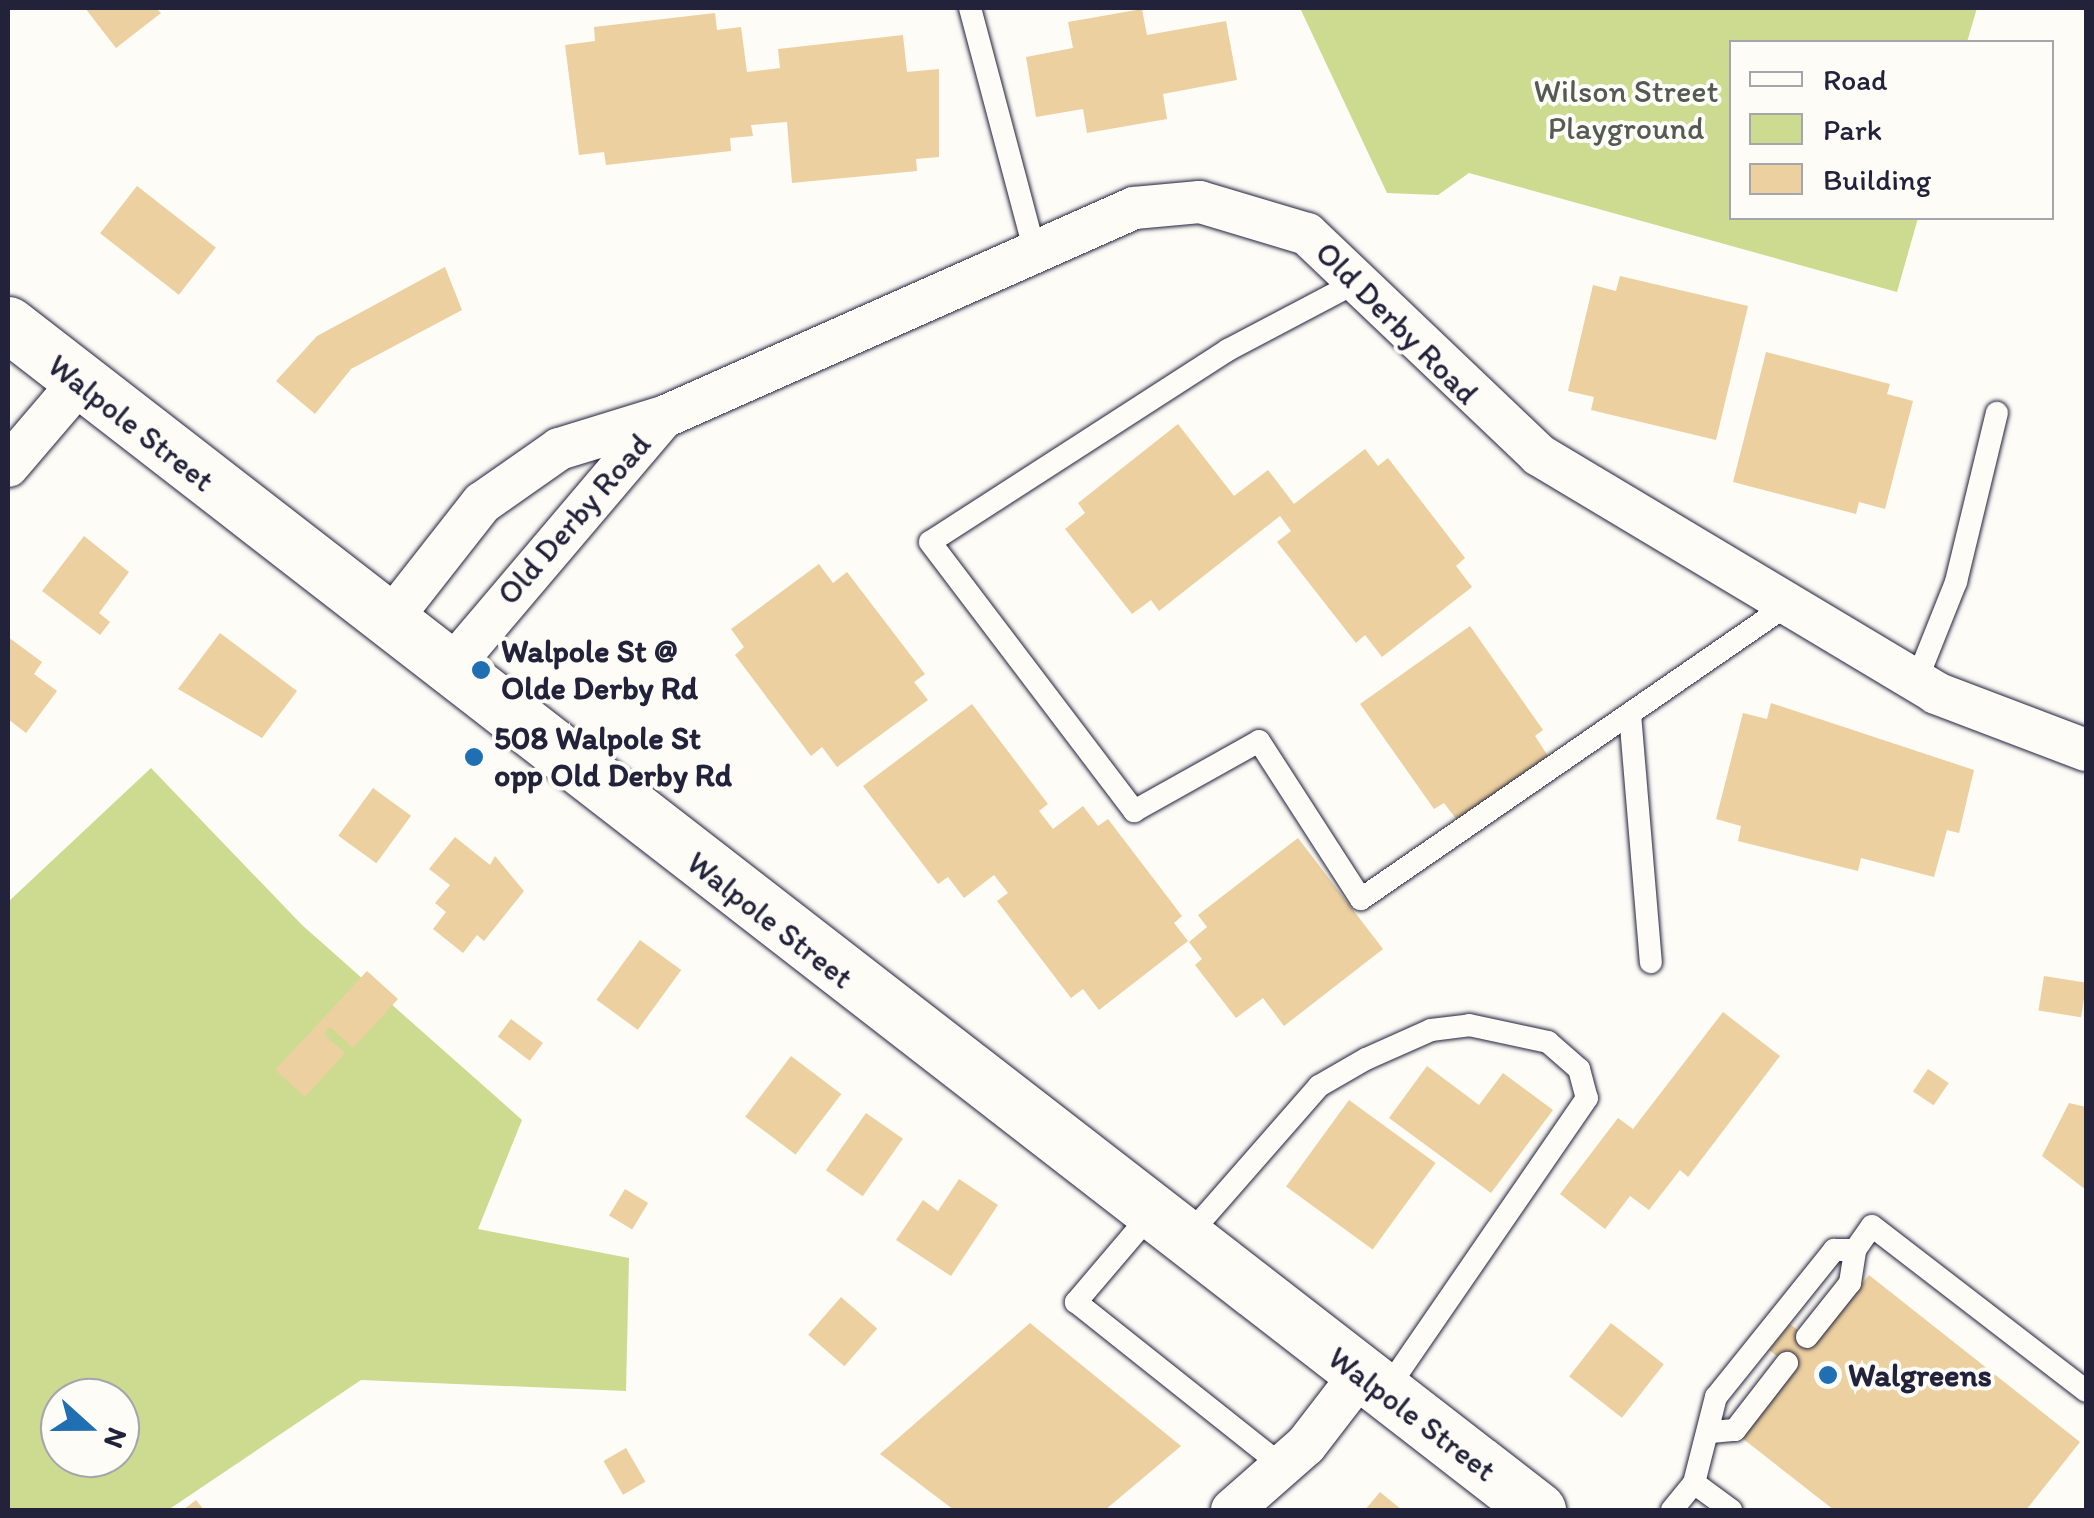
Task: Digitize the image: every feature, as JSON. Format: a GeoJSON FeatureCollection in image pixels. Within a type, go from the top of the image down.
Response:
{"type":"FeatureCollection","features":[{"type":"Feature","properties":{"kind":"main road","name":"Walpole Street"},"geometry":{"type":"LineString","coordinates":[[8,324],[78,384],[447,672],[1538,1510]]}},
{"type":"Feature","properties":{"kind":"street","name":"Old Derby Road"},"geometry":{"type":"LineString","coordinates":[[387,624],[482,502],[560,448],[666,416],[1034,249],[1134,208],[1200,202],[1307,234],[1540,454],[1916,682],[2014,730],[2086,750]]}},
{"type":"Feature","properties":{"kind":"street"},"geometry":{"type":"LineString","coordinates":[[8,466],[78,384]]}},
{"type":"Feature","properties":{"kind":"street","name":"Old Derby Road"},"geometry":{"type":"LineString","coordinates":[[447,672],[666,416]]}},
{"type":"Feature","properties":{"kind":"street"},"geometry":{"type":"LineString","coordinates":[[1232,1510],[1372,1384]]}},
{"type":"Feature","properties":{"kind":"lane"},"geometry":{"type":"LineString","coordinates":[[970,8],[1034,249]]}},
{"type":"Feature","properties":{"kind":"lane"},"geometry":{"type":"LineString","coordinates":[[1355,283],[1228,350],[930,542],[1134,811],[1259,742],[1361,899],[1790,603]]}},
{"type":"Feature","properties":{"kind":"lane"},"geometry":{"type":"LineString","coordinates":[[1916,682],[1956,582],[1997,413]]}},
{"type":"Feature","properties":{"kind":"lane"},"geometry":{"type":"LineString","coordinates":[[1630,714],[1652,962]]}},
{"type":"Feature","properties":{"kind":"lane"},"geometry":{"type":"LineString","coordinates":[[1282,1466],[1076,1302],[1168,1227],[1320,1086],[1366,1059],[1431,1030],[1469,1025],[1548,1042],[1579,1069],[1586,1098],[1372,1384]]}},
{"type":"Feature","properties":{"kind":"lane"},"geometry":{"type":"LineString","coordinates":[[1807,1338],[1850,1283],[1854,1250],[1872,1226],[2086,1391]]}},
{"type":"Feature","properties":{"kind":"lane"},"geometry":{"type":"LineString","coordinates":[[1672,1510],[1694,1483],[1711,1432],[1716,1397],[1834,1250],[1854,1250]]}},
{"type":"Feature","properties":{"kind":"lane"},"geometry":{"type":"LineString","coordinates":[[1711,1432],[1734,1430],[1787,1363]]}},
{"type":"Feature","properties":{"kind":"lane"},"geometry":{"type":"LineString","coordinates":[[1694,1483],[1731,1510]]}},
{"type":"Feature","properties":{"kind":"green space","name":"Wilson Street Playground"},"geometry":{"type":"Polygon","coordinates":[[[1300,8],[1977,8],[1968,40],[1729,40],[1729,220],[1917,220],[1897,292],[1469,173],[1438,195],[1387,193],[1300,8]]]}},
{"type":"Feature","properties":{"kind":"green space"},"geometry":{"type":"Polygon","coordinates":[[[151,768],[302,925],[522,1120],[478,1229],[629,1258],[626,1391],[361,1380],[168,1510],[8,1510],[8,902],[151,768]]]}},
{"type":"Feature","properties":{"kind":"building"},"geometry":{"type":"Polygon","coordinates":[[[85,8],[156,8],[161,13],[116,48],[85,8]]]}},
{"type":"Feature","properties":{"kind":"building"},"geometry":{"type":"Polygon","coordinates":[[[1142,9],[1147,35],[1226,21],[1237,80],[1163,94],[1167,119],[1087,133],[1083,109],[1036,117],[1026,57],[1073,48],[1068,22],[1142,9]]]}},
{"type":"Feature","properties":{"kind":"building"},"geometry":{"type":"Polygon","coordinates":[[[715,13],[717,30],[741,27],[747,72],[780,68],[778,49],[903,35],[907,72],[939,69],[939,157],[916,159],[917,171],[792,183],[787,122],[751,125],[753,136],[730,138],[731,151],[606,165],[604,152],[579,155],[565,45],[595,41],[594,27],[715,13]]]}},
{"type":"Feature","properties":{"kind":"building"},"geometry":{"type":"Polygon","coordinates":[[[137,186],[216,248],[179,295],[100,233],[137,186]]]}},
{"type":"Feature","properties":{"kind":"building"},"geometry":{"type":"Polygon","coordinates":[[[445,267],[462,310],[351,369],[315,414],[276,381],[317,336],[445,267]]]}},
{"type":"Feature","properties":{"kind":"building"},"geometry":{"type":"Polygon","coordinates":[[[1620,276],[1748,306],[1716,440],[1591,410],[1594,397],[1568,391],[1593,285],[1616,291],[1620,276]]]}},
{"type":"Feature","properties":{"kind":"building"},"geometry":{"type":"Polygon","coordinates":[[[1766,352],[1890,384],[1887,394],[1913,401],[1885,509],[1859,502],[1856,514],[1733,482],[1766,352]]]}},
{"type":"Feature","properties":{"kind":"building"},"geometry":{"type":"Polygon","coordinates":[[[1178,424],[1234,496],[1268,470],[1294,504],[1365,449],[1378,466],[1388,458],[1465,558],[1456,566],[1472,587],[1382,657],[1365,635],[1356,643],[1277,542],[1291,531],[1280,516],[1159,611],[1151,600],[1132,614],[1065,529],[1085,513],[1078,503],[1178,424]]]}},
{"type":"Feature","properties":{"kind":"building"},"geometry":{"type":"Polygon","coordinates":[[[84,536],[129,572],[99,613],[110,622],[100,635],[42,591],[84,536]]]}},
{"type":"Feature","properties":{"kind":"building"},"geometry":{"type":"Polygon","coordinates":[[[819,564],[833,583],[847,572],[925,674],[914,682],[928,700],[837,767],[822,747],[811,756],[735,655],[744,647],[731,629],[819,564]]]}},
{"type":"Feature","properties":{"kind":"building"},"geometry":{"type":"Polygon","coordinates":[[[1470,626],[1543,730],[1535,736],[1548,756],[1457,820],[1444,803],[1434,809],[1360,704],[1470,626]]]}},
{"type":"Feature","properties":{"kind":"building"},"geometry":{"type":"Polygon","coordinates":[[[220,633],[297,691],[262,738],[178,689],[220,633]]]}},
{"type":"Feature","properties":{"kind":"building"},"geometry":{"type":"Polygon","coordinates":[[[8,637],[42,662],[34,674],[57,691],[26,733],[8,719],[8,637]]]}},
{"type":"Feature","properties":{"kind":"building"},"geometry":{"type":"Polygon","coordinates":[[[1771,703],[1974,770],[1959,833],[1947,830],[1934,877],[1861,858],[1858,871],[1738,841],[1741,826],[1716,819],[1743,713],[1767,719],[1771,703]]]}},
{"type":"Feature","properties":{"kind":"building"},"geometry":{"type":"Polygon","coordinates":[[[972,704],[1048,804],[1039,811],[1053,829],[1083,806],[1098,826],[1108,819],[1182,916],[1174,923],[1188,941],[1099,1010],[1083,989],[1071,998],[997,901],[1008,893],[994,875],[964,898],[948,877],[938,884],[863,786],[972,704]]]}},
{"type":"Feature","properties":{"kind":"building"},"geometry":{"type":"Polygon","coordinates":[[[373,788],[411,816],[376,863],[338,836],[373,788]]]}},
{"type":"Feature","properties":{"kind":"building"},"geometry":{"type":"Polygon","coordinates":[[[455,837],[490,865],[495,856],[524,891],[484,941],[477,935],[463,953],[433,929],[446,912],[435,903],[450,885],[429,869],[455,837]]]}},
{"type":"Feature","properties":{"kind":"building"},"geometry":{"type":"Polygon","coordinates":[[[1298,838],[1383,949],[1284,1026],[1263,998],[1236,1018],[1195,965],[1202,959],[1189,942],[1207,927],[1198,915],[1298,838]]]}},
{"type":"Feature","properties":{"kind":"building"},"geometry":{"type":"Polygon","coordinates":[[[640,940],[681,970],[638,1030],[597,1000],[640,940]]]}},
{"type":"Feature","properties":{"kind":"building"},"geometry":{"type":"Polygon","coordinates":[[[367,971],[398,999],[353,1048],[330,1027],[324,1034],[345,1053],[305,1097],[275,1070],[367,971]]]}},
{"type":"Feature","properties":{"kind":"building"},"geometry":{"type":"Polygon","coordinates":[[[2044,976],[2086,983],[2081,1017],[2039,1011],[2044,976]]]}},
{"type":"Feature","properties":{"kind":"building"},"geometry":{"type":"Polygon","coordinates":[[[1723,1012],[1780,1056],[1688,1177],[1680,1170],[1649,1210],[1630,1196],[1605,1229],[1560,1194],[1618,1118],[1633,1129],[1723,1012]]]}},
{"type":"Feature","properties":{"kind":"building"},"geometry":{"type":"Polygon","coordinates":[[[511,1019],[543,1043],[530,1061],[498,1037],[511,1019]]]}},
{"type":"Feature","properties":{"kind":"building"},"geometry":{"type":"Polygon","coordinates":[[[791,1056],[841,1094],[796,1155],[745,1117],[791,1056]]]}},
{"type":"Feature","properties":{"kind":"building"},"geometry":{"type":"Polygon","coordinates":[[[1427,1066],[1479,1105],[1503,1073],[1553,1110],[1491,1193],[1389,1118],[1427,1066]]]}},
{"type":"Feature","properties":{"kind":"building"},"geometry":{"type":"Polygon","coordinates":[[[1928,1069],[1949,1083],[1934,1105],[1913,1091],[1928,1069]]]}},
{"type":"Feature","properties":{"kind":"building"},"geometry":{"type":"Polygon","coordinates":[[[1349,1100],[1436,1163],[1373,1249],[1286,1187],[1349,1100]]]}},
{"type":"Feature","properties":{"kind":"building"},"geometry":{"type":"Polygon","coordinates":[[[2069,1103],[2086,1107],[2086,1190],[2042,1156],[2069,1103]]]}},
{"type":"Feature","properties":{"kind":"building"},"geometry":{"type":"Polygon","coordinates":[[[866,1113],[903,1139],[863,1196],[826,1170],[866,1113]]]}},
{"type":"Feature","properties":{"kind":"building"},"geometry":{"type":"Polygon","coordinates":[[[959,1179],[998,1205],[951,1276],[896,1240],[923,1200],[938,1211],[959,1179]]]}},
{"type":"Feature","properties":{"kind":"building"},"geometry":{"type":"Polygon","coordinates":[[[625,1189],[648,1203],[632,1229],[609,1216],[625,1189]]]}},
{"type":"Feature","properties":{"kind":"building","name":"Walgreens"},"geometry":{"type":"Polygon","coordinates":[[[1869,1275],[2080,1442],[2026,1510],[1834,1510],[1742,1438],[1796,1370],[1769,1350],[1790,1324],[1815,1344],[1869,1275]]]}},
{"type":"Feature","properties":{"kind":"building"},"geometry":{"type":"Polygon","coordinates":[[[841,1297],[877,1328],[844,1366],[808,1335],[841,1297]]]}},
{"type":"Feature","properties":{"kind":"building"},"geometry":{"type":"Polygon","coordinates":[[[1030,1323],[1181,1446],[1105,1510],[954,1510],[880,1454],[1030,1323]]]}},
{"type":"Feature","properties":{"kind":"building"},"geometry":{"type":"Polygon","coordinates":[[[1611,1323],[1664,1364],[1622,1418],[1569,1377],[1611,1323]]]}},
{"type":"Feature","properties":{"kind":"building"},"geometry":{"type":"Polygon","coordinates":[[[626,1448],[646,1482],[623,1495],[603,1461],[626,1448]]]}},
{"type":"Feature","properties":{"kind":"building"},"geometry":{"type":"Polygon","coordinates":[[[1380,1492],[1402,1510],[1365,1510],[1380,1492]]]}},
{"type":"Feature","properties":{"kind":"building"},"geometry":{"type":"Polygon","coordinates":[[[196,1500],[204,1510],[183,1510],[196,1500]]]}},
{"type":"Feature","properties":{"kind":"place","name":"Walpole St @ Olde Derby Rd"},"geometry":{"type":"Point","coordinates":[481,670]}},
{"type":"Feature","properties":{"kind":"place","name":"508 Walpole St opp Old Derby Rd"},"geometry":{"type":"Point","coordinates":[474,757]}},
{"type":"Feature","properties":{"kind":"place","name":"Walgreens"},"geometry":{"type":"Point","coordinates":[1828,1375]}}]}
